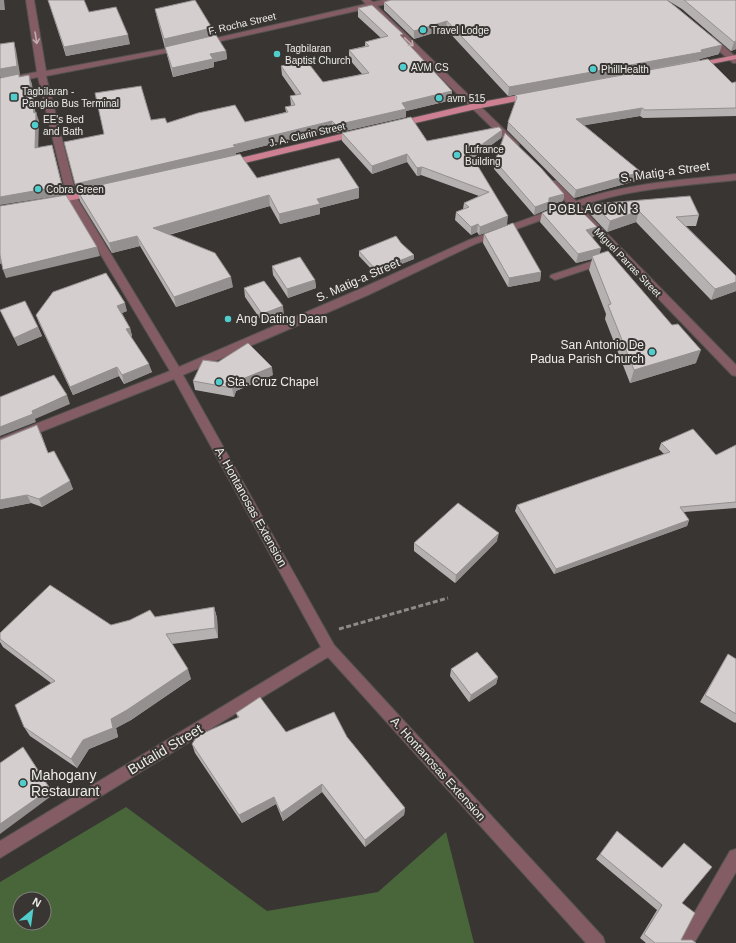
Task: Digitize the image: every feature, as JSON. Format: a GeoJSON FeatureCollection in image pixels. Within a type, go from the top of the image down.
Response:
{"type":"FeatureCollection","features":[{"type":"Feature","properties":{"kind":"main road"},"geometry":{"type":"LineString","coordinates":[[683,67],[735,59]]}},
{"type":"Feature","properties":{"kind":"main road"},"geometry":{"type":"LineString","coordinates":[[390,126],[476,106],[539,94]]}},
{"type":"Feature","properties":{"kind":"main road","name":"J. A. Clarin Street"},"geometry":{"type":"LineString","coordinates":[[222,165],[367,131]]}},
{"type":"Feature","properties":{"kind":"main road"},"geometry":{"type":"LineString","coordinates":[[44,203],[102,191]]}},
{"type":"Feature","properties":{"kind":"street","name":"A. Hontanosas Extension"},"geometry":{"type":"LineString","coordinates":[[30,0],[42,75],[72,198],[177,373],[329,649],[597,943]]}},
{"type":"Feature","properties":{"kind":"street","name":"F. Rocha Street"},"geometry":{"type":"LineString","coordinates":[[0,82],[193,45],[368,2],[393,0]]}},
{"type":"Feature","properties":{"kind":"street"},"geometry":{"type":"LineString","coordinates":[[368,2],[523,153]]}},
{"type":"Feature","properties":{"kind":"street"},"geometry":{"type":"LineString","coordinates":[[702,32],[735,59]]}},
{"type":"Feature","properties":{"kind":"street","name":"Miguel Parras Street"},"geometry":{"type":"LineString","coordinates":[[544,173],[573,205],[736,372]]}},
{"type":"Feature","properties":{"kind":"street","name":"S. Matig-a Street"},"geometry":{"type":"LineString","coordinates":[[0,443],[177,373],[364,292],[472,242],[573,205],[599,196],[634,188],[736,177]]}},
{"type":"Feature","properties":{"kind":"street"},"geometry":{"type":"LineString","coordinates":[[555,277],[621,254]]}},
{"type":"Feature","properties":{"kind":"street","name":"Butalid Street"},"geometry":{"type":"LineString","coordinates":[[0,850],[329,649]]}},
{"type":"Feature","properties":{"kind":"street"},"geometry":{"type":"LineString","coordinates":[[686,943],[736,857]]}},
{"type":"Feature","properties":{"kind":"path"},"geometry":{"type":"LineString","coordinates":[[321,634],[448,598]]}},
{"type":"Feature","properties":{"kind":"green space"},"geometry":{"type":"Polygon","coordinates":[[[126,807],[267,911],[378,892],[446,832],[474,943],[0,943],[0,882],[126,807]]]}},
{"type":"Feature","properties":{"kind":"building"},"geometry":{"type":"Polygon","coordinates":[[[48,0],[84,0],[89,12],[116,7],[128,35],[64,47],[48,0]]]}},
{"type":"Feature","properties":{"kind":"building"},"geometry":{"type":"Polygon","coordinates":[[[195,0],[212,28],[164,39],[155,9],[195,0]]]}},
{"type":"Feature","properties":{"kind":"building"},"geometry":{"type":"Polygon","coordinates":[[[391,0],[667,0],[722,45],[701,50],[702,52],[509,87],[447,21],[414,31],[384,2],[391,0]]]}},
{"type":"Feature","properties":{"kind":"building"},"geometry":{"type":"Polygon","coordinates":[[[684,0],[736,0],[736,41],[734,42],[684,0]]]}},
{"type":"Feature","properties":{"kind":"building"},"geometry":{"type":"Polygon","coordinates":[[[372,5],[403,34],[400,35],[452,91],[402,103],[406,109],[336,125],[332,121],[233,145],[235,147],[75,184],[64,142],[104,134],[95,93],[141,86],[151,120],[165,118],[167,123],[198,113],[235,105],[245,122],[288,112],[285,107],[295,105],[290,96],[301,94],[281,66],[306,60],[323,82],[369,73],[349,50],[369,46],[365,42],[388,36],[358,8],[372,5]]]}},
{"type":"Feature","properties":{"kind":"building"},"geometry":{"type":"Polygon","coordinates":[[[216,35],[226,51],[210,54],[213,59],[172,68],[165,47],[216,35]]]}},
{"type":"Feature","properties":{"kind":"building"},"geometry":{"type":"Polygon","coordinates":[[[14,42],[17,66],[0,69],[0,44],[14,42]]]}},
{"type":"Feature","properties":{"kind":"building"},"geometry":{"type":"Polygon","coordinates":[[[708,59],[732,83],[736,82],[736,108],[645,110],[642,108],[576,119],[641,172],[576,190],[508,122],[517,97],[515,95],[708,59]]]}},
{"type":"Feature","properties":{"kind":"building"},"geometry":{"type":"Polygon","coordinates":[[[19,74],[19,77],[29,75],[34,113],[36,112],[35,148],[52,145],[62,186],[0,197],[0,78],[19,74]]]}},
{"type":"Feature","properties":{"kind":"building"},"geometry":{"type":"Polygon","coordinates":[[[411,117],[427,141],[499,127],[502,130],[470,153],[508,216],[480,227],[478,224],[471,227],[456,212],[469,207],[464,203],[489,192],[422,167],[417,168],[407,154],[372,166],[342,133],[411,117]]]}},
{"type":"Feature","properties":{"kind":"building"},"geometry":{"type":"Polygon","coordinates":[[[505,133],[541,168],[564,194],[549,198],[549,202],[535,207],[495,161],[505,133]]]}},
{"type":"Feature","properties":{"kind":"building"},"geometry":{"type":"Polygon","coordinates":[[[240,154],[257,178],[339,158],[359,188],[317,199],[320,204],[279,214],[269,195],[153,228],[215,253],[231,277],[174,297],[137,236],[109,243],[77,190],[240,154]]]}},
{"type":"Feature","properties":{"kind":"building"},"geometry":{"type":"Polygon","coordinates":[[[66,195],[97,247],[3,270],[0,255],[0,206],[66,195]]]}},
{"type":"Feature","properties":{"kind":"building"},"geometry":{"type":"Polygon","coordinates":[[[690,196],[699,215],[676,217],[736,276],[736,282],[715,289],[639,211],[610,221],[593,204],[690,196]]]}},
{"type":"Feature","properties":{"kind":"building"},"geometry":{"type":"Polygon","coordinates":[[[577,207],[597,227],[586,230],[601,248],[578,254],[542,213],[554,208],[577,207]]]}},
{"type":"Feature","properties":{"kind":"building"},"geometry":{"type":"Polygon","coordinates":[[[513,223],[541,272],[509,278],[484,234],[513,223]]]}},
{"type":"Feature","properties":{"kind":"building"},"geometry":{"type":"Polygon","coordinates":[[[396,236],[414,255],[376,270],[359,251],[396,236]]]}},
{"type":"Feature","properties":{"kind":"building"},"geometry":{"type":"Polygon","coordinates":[[[608,251],[672,325],[678,324],[701,350],[634,370],[608,305],[611,304],[592,256],[608,251]]]}},
{"type":"Feature","properties":{"kind":"building"},"geometry":{"type":"Polygon","coordinates":[[[300,257],[315,280],[287,289],[272,266],[300,257]]]}},
{"type":"Feature","properties":{"kind":"building"},"geometry":{"type":"Polygon","coordinates":[[[106,273],[125,303],[117,306],[130,328],[126,329],[149,364],[122,375],[117,367],[70,387],[36,315],[53,292],[106,273]]]}},
{"type":"Feature","properties":{"kind":"building"},"geometry":{"type":"Polygon","coordinates":[[[264,281],[283,306],[262,314],[244,288],[264,281]]]}},
{"type":"Feature","properties":{"kind":"building"},"geometry":{"type":"Polygon","coordinates":[[[25,301],[38,327],[14,338],[0,310],[25,301]]]}},
{"type":"Feature","properties":{"kind":"building"},"geometry":{"type":"Polygon","coordinates":[[[248,343],[272,367],[235,382],[232,388],[193,381],[203,360],[218,362],[248,343]]]}},
{"type":"Feature","properties":{"kind":"building"},"geometry":{"type":"Polygon","coordinates":[[[54,375],[67,395],[32,411],[33,414],[0,427],[0,397],[54,375]]]}},
{"type":"Feature","properties":{"kind":"building"},"geometry":{"type":"Polygon","coordinates":[[[37,425],[48,453],[54,451],[70,481],[39,499],[27,495],[0,500],[0,440],[37,425]]]}},
{"type":"Feature","properties":{"kind":"building"},"geometry":{"type":"Polygon","coordinates":[[[693,429],[716,455],[736,445],[736,502],[680,507],[689,520],[556,569],[517,505],[670,452],[661,443],[693,429]]]}},
{"type":"Feature","properties":{"kind":"building"},"geometry":{"type":"Polygon","coordinates":[[[458,503],[499,533],[456,575],[414,543],[458,503]]]}},
{"type":"Feature","properties":{"kind":"building"},"geometry":{"type":"Polygon","coordinates":[[[50,585],[111,625],[130,620],[150,610],[155,617],[214,607],[215,628],[166,634],[188,669],[111,719],[113,728],[83,740],[71,759],[24,727],[15,705],[55,681],[0,639],[0,633],[50,585]]]}},
{"type":"Feature","properties":{"kind":"building"},"geometry":{"type":"Polygon","coordinates":[[[477,652],[498,677],[471,695],[451,669],[477,652]]]}},
{"type":"Feature","properties":{"kind":"building"},"geometry":{"type":"Polygon","coordinates":[[[728,654],[736,659],[736,714],[705,695],[728,654]]]}},
{"type":"Feature","properties":{"kind":"building"},"geometry":{"type":"Polygon","coordinates":[[[260,697],[286,732],[334,712],[347,737],[405,808],[365,840],[322,784],[281,813],[274,797],[239,815],[192,744],[197,736],[239,717],[236,713],[260,697]]]}},
{"type":"Feature","properties":{"kind":"building","name":"Mahogany Restaurant"},"geometry":{"type":"Polygon","coordinates":[[[23,747],[50,789],[0,824],[0,763],[23,747]]]}},
{"type":"Feature","properties":{"kind":"building"},"geometry":{"type":"Polygon","coordinates":[[[617,831],[662,868],[684,843],[712,867],[682,903],[695,913],[681,940],[692,940],[696,943],[655,943],[644,934],[662,905],[600,854],[617,831]]]}},
{"type":"Feature","properties":{"kind":"place","name":"Travel Lodge"},"geometry":{"type":"Point","coordinates":[423,30]}},
{"type":"Feature","properties":{"kind":"place","name":"Tagbilaran Baptist Church"},"geometry":{"type":"Point","coordinates":[277,54]}},
{"type":"Feature","properties":{"kind":"place","name":"AVM CS"},"geometry":{"type":"Point","coordinates":[403,67]}},
{"type":"Feature","properties":{"kind":"place","name":"PhillHealth"},"geometry":{"type":"Point","coordinates":[593,69]}},
{"type":"Feature","properties":{"kind":"place","name":"Tagbilaran - Panglao Bus Terminal"},"geometry":{"type":"Point","coordinates":[14,97]}},
{"type":"Feature","properties":{"kind":"place","name":"avm 515"},"geometry":{"type":"Point","coordinates":[439,98]}},
{"type":"Feature","properties":{"kind":"place","name":"EE's Bed and Bath"},"geometry":{"type":"Point","coordinates":[35,125]}},
{"type":"Feature","properties":{"kind":"place","name":"Lufrance Building"},"geometry":{"type":"Point","coordinates":[457,155]}},
{"type":"Feature","properties":{"kind":"place","name":"Cobra Green"},"geometry":{"type":"Point","coordinates":[38,189]}},
{"type":"Feature","properties":{"kind":"place","name":"Ang Dating Daan"},"geometry":{"type":"Point","coordinates":[228,319]}},
{"type":"Feature","properties":{"kind":"place","name":"San Antonio De Padua Parish Church"},"geometry":{"type":"Point","coordinates":[652,352]}},
{"type":"Feature","properties":{"kind":"place","name":"Sta. Cruz Chapel"},"geometry":{"type":"Point","coordinates":[219,382]}},
{"type":"Feature","properties":{"kind":"place","name":"Mahogany Restaurant"},"geometry":{"type":"Point","coordinates":[23,783]}},
{"type":"Feature","properties":{"kind":"district","name":"POBLACION 3"},"geometry":{"type":"Point","coordinates":[594,209]}}]}
